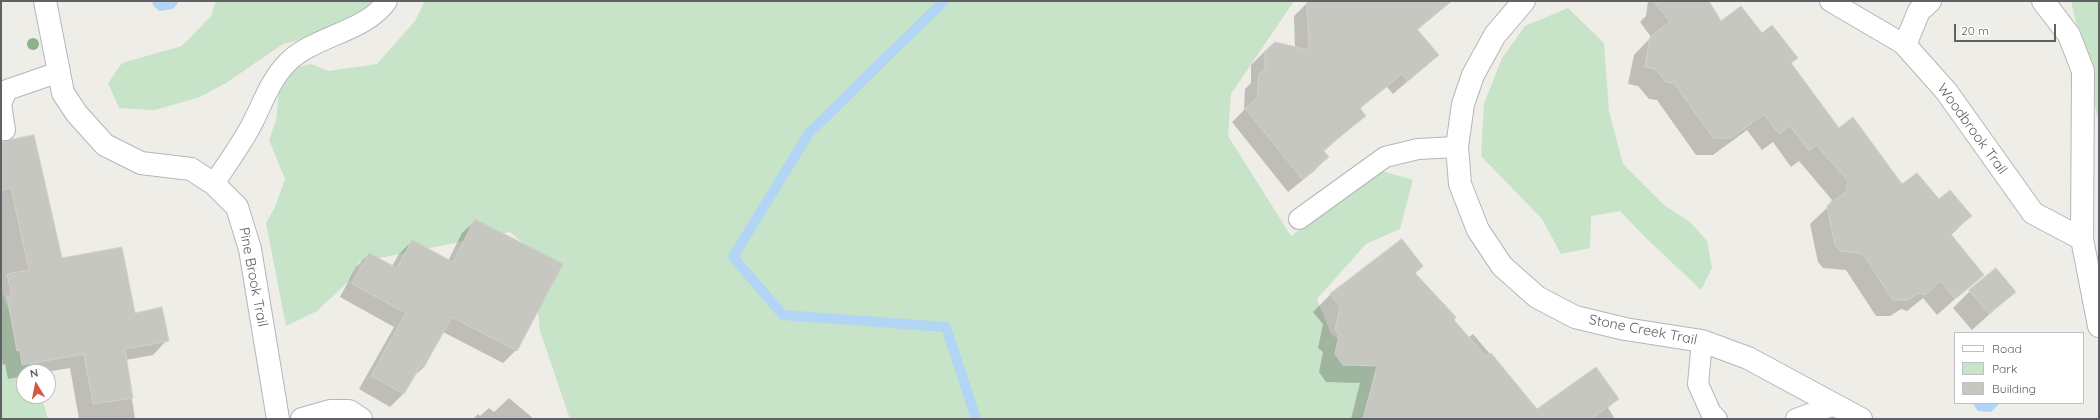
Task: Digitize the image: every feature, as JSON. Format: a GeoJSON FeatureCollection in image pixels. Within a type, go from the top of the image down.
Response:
{"type":"FeatureCollection","features":[{"type":"Feature","properties":{"kind":"street","name":"Pine Brook Trail"},"geometry":{"type":"LineString","coordinates":[[45,1],[64,93],[77,114],[105,145],[141,163],[191,169],[214,184],[237,207],[250,249],[278,419]]}},
{"type":"Feature","properties":{"kind":"street","name":"Stone Creek Trail"},"geometry":{"type":"LineString","coordinates":[[1524,1],[1495,34],[1473,75],[1463,104],[1457,147],[1460,184],[1478,230],[1502,266],[1537,297],[1575,317],[1625,329],[1702,341],[1748,358],[1861,419]]}},
{"type":"Feature","properties":{"kind":"street"},"geometry":{"type":"LineString","coordinates":[[1905,45],[1919,11],[1930,1]]}},
{"type":"Feature","properties":{"kind":"street"},"geometry":{"type":"LineString","coordinates":[[2043,1],[2069,35],[2083,71],[2082,239],[2099,326]]}},
{"type":"Feature","properties":{"kind":"street","name":"Woodbrook Trail"},"geometry":{"type":"LineString","coordinates":[[1905,45],[1946,91],[2033,213],[2082,239]]}},
{"type":"Feature","properties":{"kind":"street"},"geometry":{"type":"LineString","coordinates":[[302,419],[336,411],[350,411],[361,419]]}},
{"type":"Feature","properties":{"kind":"lane"},"geometry":{"type":"LineString","coordinates":[[214,184],[252,124],[273,82],[288,62],[321,41],[346,31],[381,10],[388,1]]}},
{"type":"Feature","properties":{"kind":"lane"},"geometry":{"type":"LineString","coordinates":[[1830,1],[1905,45]]}},
{"type":"Feature","properties":{"kind":"lane"},"geometry":{"type":"LineString","coordinates":[[4,130],[1,104],[7,90],[59,72]]}},
{"type":"Feature","properties":{"kind":"lane"},"geometry":{"type":"LineString","coordinates":[[1299,219],[1385,157],[1418,149],[1457,147]]}},
{"type":"Feature","properties":{"kind":"lane"},"geometry":{"type":"LineString","coordinates":[[1702,341],[1698,384],[1711,414],[1717,419]]}},
{"type":"Feature","properties":{"kind":"lane"},"geometry":{"type":"LineString","coordinates":[[1796,419],[1834,404]]}},
{"type":"Feature","properties":{"kind":"green space"},"geometry":{"type":"Polygon","coordinates":[[[216,1],[372,1],[363,15],[334,32],[283,44],[226,83],[200,97],[155,110],[119,108],[108,83],[122,63],[182,46],[211,16],[216,1]]]}},
{"type":"Feature","properties":{"kind":"green space"},"geometry":{"type":"Polygon","coordinates":[[[425,1],[1294,1],[1231,94],[1228,136],[1291,236],[1382,171],[1413,180],[1400,229],[1366,244],[1317,299],[1331,334],[1457,419],[570,419],[540,331],[531,250],[510,232],[359,262],[351,279],[317,311],[286,326],[266,223],[275,207],[285,179],[269,140],[276,121],[279,92],[291,69],[311,64],[329,71],[377,64],[415,21],[425,1]]]}},
{"type":"Feature","properties":{"kind":"green space"},"geometry":{"type":"Polygon","coordinates":[[[2071,1],[2099,1],[2099,123],[2071,1]]]}},
{"type":"Feature","properties":{"kind":"green space"},"geometry":{"type":"Polygon","coordinates":[[[1568,8],[1604,43],[1609,111],[1623,164],[1664,205],[1690,222],[1707,241],[1712,268],[1701,290],[1620,211],[1591,216],[1590,248],[1561,254],[1542,219],[1481,156],[1484,104],[1502,58],[1525,26],[1568,8]]]}},
{"type":"Feature","properties":{"kind":"green space"},"geometry":{"type":"Polygon","coordinates":[[[1,290],[30,364],[16,364],[16,404],[43,404],[48,419],[1,419],[1,290]]]}},
{"type":"Feature","properties":{"kind":"water"},"geometry":{"type":"Polygon","coordinates":[[[152,1],[178,1],[178,3],[173,9],[159,11],[153,5],[152,1]]]}},
{"type":"Feature","properties":{"kind":"water"},"geometry":{"type":"Polygon","coordinates":[[[1973,404],[1999,404],[1991,412],[1978,411],[1973,404]]]}},
{"type":"Feature","properties":{"kind":"building"},"geometry":{"type":"Polygon","coordinates":[[[1307,1],[1450,1],[1417,29],[1439,55],[1408,81],[1402,74],[1360,108],[1366,116],[1323,150],[1329,157],[1302,179],[1245,108],[1257,98],[1259,74],[1265,70],[1265,51],[1275,42],[1309,50],[1307,1]]]}},
{"type":"Feature","properties":{"kind":"building"},"geometry":{"type":"Polygon","coordinates":[[[1654,1],[1709,1],[1721,21],[1741,6],[1762,33],[1772,25],[1798,58],[1791,63],[1839,128],[1853,117],[1902,184],[1917,173],[1939,199],[1950,190],[1972,216],[1950,233],[1984,275],[1955,299],[1941,281],[1925,295],[1919,293],[1908,300],[1893,300],[1863,254],[1840,251],[1835,245],[1827,206],[1848,190],[1845,186],[1849,182],[1816,145],[1809,151],[1790,126],[1779,134],[1764,114],[1731,138],[1713,138],[1674,83],[1666,82],[1655,69],[1645,67],[1650,37],[1670,22],[1654,1]]]}},
{"type":"Feature","properties":{"kind":"building"},"geometry":{"type":"Polygon","coordinates":[[[34,135],[62,258],[122,247],[135,313],[162,307],[169,341],[125,349],[133,398],[93,404],[84,354],[22,364],[20,350],[17,351],[7,296],[12,296],[7,274],[29,270],[11,188],[1,190],[1,142],[34,135]]]}},
{"type":"Feature","properties":{"kind":"building"},"geometry":{"type":"Polygon","coordinates":[[[475,219],[563,264],[517,351],[452,317],[424,367],[421,365],[404,394],[371,376],[406,313],[352,284],[369,253],[397,268],[412,240],[453,262],[475,219]]]}},
{"type":"Feature","properties":{"kind":"building"},"geometry":{"type":"Polygon","coordinates":[[[1402,239],[1423,266],[1415,273],[1456,317],[1454,320],[1486,357],[1491,353],[1537,409],[1596,367],[1619,399],[1591,419],[1363,419],[1377,366],[1343,365],[1335,354],[1339,335],[1335,330],[1340,307],[1330,294],[1402,239]]]}},
{"type":"Feature","properties":{"kind":"building"},"geometry":{"type":"Polygon","coordinates":[[[1996,268],[2016,292],[1989,314],[1969,290],[1996,268]]]}},
{"type":"Feature","properties":{"kind":"waterway"},"geometry":{"type":"LineString","coordinates":[[944,1],[809,133],[733,257],[783,315],[946,327],[976,419]]}}]}
